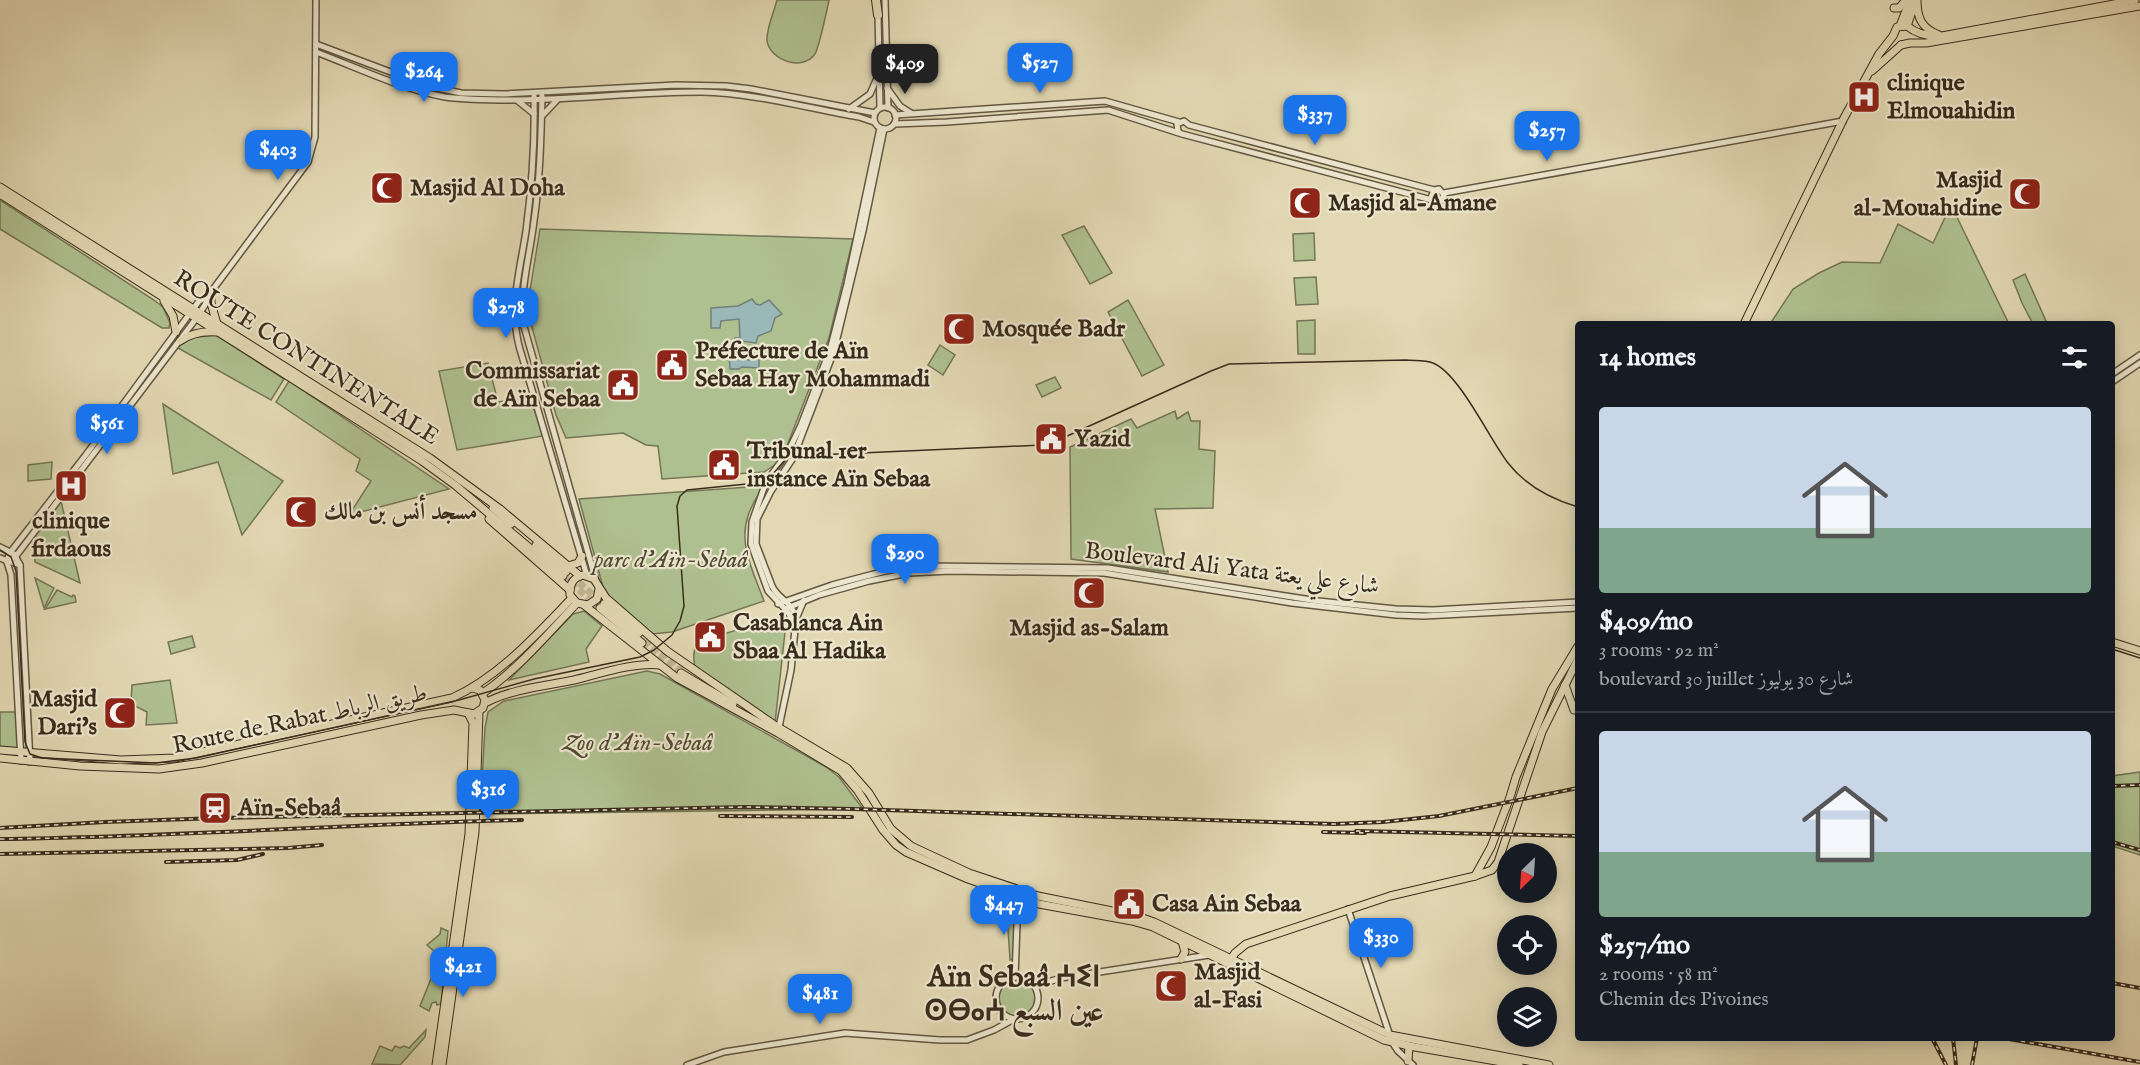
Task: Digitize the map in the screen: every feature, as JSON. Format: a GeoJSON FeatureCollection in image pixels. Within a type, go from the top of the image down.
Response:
{"type":"FeatureCollection","features":[{"type":"Feature","properties":{"kind":"highway"},"geometry":{"type":"LineString","coordinates":[[878,0],[878,15]]}},
{"type":"Feature","properties":{"kind":"main road"},"geometry":{"type":"LineString","coordinates":[[1894,8],[1901,7],[1908,0]]}},
{"type":"Feature","properties":{"kind":"main road"},"geometry":{"type":"LineString","coordinates":[[1908,0],[1906,27],[1913,37],[1910,43]]}},
{"type":"Feature","properties":{"kind":"main road"},"geometry":{"type":"LineString","coordinates":[[1906,27],[1916,0]]}},
{"type":"Feature","properties":{"kind":"main road"},"geometry":{"type":"LineString","coordinates":[[1916,0],[1920,23],[1941,36]]}},
{"type":"Feature","properties":{"kind":"main road"},"geometry":{"type":"LineString","coordinates":[[1745,321],[1843,121],[1879,54],[1895,30],[1906,27],[1929,36],[1941,36],[2114,2],[2135,0]]}},
{"type":"Feature","properties":{"kind":"main road"},"geometry":{"type":"LineString","coordinates":[[1870,73],[1901,45],[1926,43],[2140,6]]}},
{"type":"Feature","properties":{"kind":"main road"},"geometry":{"type":"LineString","coordinates":[[1893,36],[1895,42],[1901,45]]}},
{"type":"Feature","properties":{"kind":"main road","name":"ROUTE CONTINENTALE"},"geometry":{"type":"LineString","coordinates":[[0,187],[191,311],[430,458],[500,509],[566,572]]}},
{"type":"Feature","properties":{"kind":"main road","name":"ROUTE CONTINENTALE"},"geometry":{"type":"LineString","coordinates":[[0,194],[161,297],[191,311]]}},
{"type":"Feature","properties":{"kind":"main road"},"geometry":{"type":"LineString","coordinates":[[180,341],[187,335],[218,328],[209,295]]}},
{"type":"Feature","properties":{"kind":"main road"},"geometry":{"type":"LineString","coordinates":[[161,297],[171,311],[176,332]]}},
{"type":"Feature","properties":{"kind":"main road","name":"ROUTE CONTINENTALE"},"geometry":{"type":"LineString","coordinates":[[218,328],[422,461],[566,572],[583,576]]}},
{"type":"Feature","properties":{"kind":"main road","name":"ROUTE CONTINENTALE"},"geometry":{"type":"LineString","coordinates":[[467,496],[491,521],[570,590]]}},
{"type":"Feature","properties":{"kind":"main road"},"geometry":{"type":"LineString","coordinates":[[566,572],[578,563],[582,556]]}},
{"type":"Feature","properties":{"kind":"main road"},"geometry":{"type":"LineString","coordinates":[[777,728],[700,692],[660,665],[578,602],[570,590],[573,582],[583,576],[598,585],[610,602],[660,646],[842,771],[883,830],[901,849],[942,868],[1018,897],[1051,907],[1145,924],[1213,953]]}},
{"type":"Feature","properties":{"kind":"main road"},"geometry":{"type":"LineString","coordinates":[[436,1065],[469,834],[473,723],[459,703],[462,693],[515,655],[578,602],[591,604],[597,599],[598,585]]}},
{"type":"Feature","properties":{"kind":"main road"},"geometry":{"type":"LineString","coordinates":[[483,693],[543,639],[578,602]]}},
{"type":"Feature","properties":{"kind":"main road"},"geometry":{"type":"LineString","coordinates":[[602,606],[644,641]]}},
{"type":"Feature","properties":{"kind":"main road"},"geometry":{"type":"LineString","coordinates":[[2115,643],[2140,651]]}},
{"type":"Feature","properties":{"kind":"main road"},"geometry":{"type":"LineString","coordinates":[[2115,648],[2140,656]]}},
{"type":"Feature","properties":{"kind":"main road"},"geometry":{"type":"LineString","coordinates":[[1475,876],[1491,847],[1516,777],[1552,689],[1575,651]]}},
{"type":"Feature","properties":{"kind":"main road"},"geometry":{"type":"LineString","coordinates":[[442,1065],[475,832],[479,712],[485,703],[506,695],[647,664],[660,665]]}},
{"type":"Feature","properties":{"kind":"main road"},"geometry":{"type":"LineString","coordinates":[[1230,962],[1238,949],[1246,944],[1390,896],[1492,870],[1498,862],[1542,732],[1575,665]]}},
{"type":"Feature","properties":{"kind":"main road"},"geometry":{"type":"LineString","coordinates":[[682,671],[847,768],[869,793],[891,829],[904,842],[920,851],[969,873],[1038,896],[1146,918],[1230,962],[1409,1046],[1519,1065]]}},
{"type":"Feature","properties":{"kind":"main road"},"geometry":{"type":"LineString","coordinates":[[1565,685],[1574,710]]}},
{"type":"Feature","properties":{"kind":"main road"},"geometry":{"type":"LineString","coordinates":[[472,688],[483,693]]}},
{"type":"Feature","properties":{"kind":"main road","name":"Route de Rabat طريق الرباط"},"geometry":{"type":"LineString","coordinates":[[0,758],[30,754],[121,760],[175,758],[419,705],[462,693]]}},
{"type":"Feature","properties":{"kind":"main road"},"geometry":{"type":"LineString","coordinates":[[483,693],[485,703]]}},
{"type":"Feature","properties":{"kind":"main road"},"geometry":{"type":"LineString","coordinates":[[445,711],[473,723]]}},
{"type":"Feature","properties":{"kind":"main road","name":"Route de Rabat طريق الرباط"},"geometry":{"type":"LineString","coordinates":[[0,750],[30,762],[121,768],[176,767],[445,711],[466,712]]}},
{"type":"Feature","properties":{"kind":"main road"},"geometry":{"type":"LineString","coordinates":[[466,712],[479,712]]}},
{"type":"Feature","properties":{"kind":"main road"},"geometry":{"type":"LineString","coordinates":[[1181,959],[1185,952],[1182,941]]}},
{"type":"Feature","properties":{"kind":"main road"},"geometry":{"type":"LineString","coordinates":[[1391,1039],[1549,1065]]}},
{"type":"Feature","properties":{"kind":"main road"},"geometry":{"type":"LineString","coordinates":[[1409,1046],[1410,1063]]}},
{"type":"Feature","properties":{"kind":"street"},"geometry":{"type":"LineString","coordinates":[[8,562],[16,556],[199,316],[209,295],[308,162],[315,137],[316,0]]}},
{"type":"Feature","properties":{"kind":"street"},"geometry":{"type":"LineString","coordinates":[[885,0],[886,87],[888,108],[895,115],[1106,101],[1434,190],[1439,189],[1444,193],[1843,121]]}},
{"type":"Feature","properties":{"kind":"street"},"geometry":{"type":"LineString","coordinates":[[878,15],[880,108]]}},
{"type":"Feature","properties":{"kind":"street"},"geometry":{"type":"LineString","coordinates":[[316,44],[428,86],[443,89],[480,93],[676,85],[726,86],[875,113]]}},
{"type":"Feature","properties":{"kind":"street"},"geometry":{"type":"LineString","coordinates":[[316,52],[407,86],[443,96],[477,100],[534,100],[649,93],[715,93],[783,103],[874,122],[882,129],[891,128],[895,115]]}},
{"type":"Feature","properties":{"kind":"street"},"geometry":{"type":"LineString","coordinates":[[849,109],[870,94],[880,70]]}},
{"type":"Feature","properties":{"kind":"street"},"geometry":{"type":"LineString","coordinates":[[886,87],[900,106],[916,115]]}},
{"type":"Feature","properties":{"kind":"street"},"geometry":{"type":"LineString","coordinates":[[533,92],[531,183],[516,287],[515,324],[558,481],[582,556],[583,576]]}},
{"type":"Feature","properties":{"kind":"street"},"geometry":{"type":"LineString","coordinates":[[542,92],[535,212],[523,289],[522,323],[598,585]]}},
{"type":"Feature","properties":{"kind":"street"},"geometry":{"type":"LineString","coordinates":[[542,118],[550,105],[558,99]]}},
{"type":"Feature","properties":{"kind":"street"},"geometry":{"type":"LineString","coordinates":[[517,100],[525,104],[534,114]]}},
{"type":"Feature","properties":{"kind":"street"},"geometry":{"type":"LineString","coordinates":[[874,122],[875,113],[880,108],[888,108]]}},
{"type":"Feature","properties":{"kind":"street"},"geometry":{"type":"LineString","coordinates":[[894,124],[1106,110],[1432,200],[1436,203],[1444,197],[1444,193]]}},
{"type":"Feature","properties":{"kind":"street"},"geometry":{"type":"LineString","coordinates":[[1178,131],[1176,126],[1179,122]]}},
{"type":"Feature","properties":{"kind":"street"},"geometry":{"type":"LineString","coordinates":[[1185,133],[1189,125]]}},
{"type":"Feature","properties":{"kind":"street"},"geometry":{"type":"LineString","coordinates":[[777,728],[791,670],[795,621],[792,606],[775,592],[772,586],[757,547],[755,529],[760,512],[793,458],[834,351],[882,129]]}},
{"type":"Feature","properties":{"kind":"street"},"geometry":{"type":"LineString","coordinates":[[1432,200],[1431,194],[1434,190]]}},
{"type":"Feature","properties":{"kind":"street"},"geometry":{"type":"LineString","coordinates":[[795,621],[768,591],[753,550],[750,533],[753,515],[765,485],[788,452],[807,410],[830,350],[853,266]]}},
{"type":"Feature","properties":{"kind":"street"},"geometry":{"type":"LineString","coordinates":[[21,757],[11,575],[8,562],[10,551],[85,456],[191,311],[199,301],[209,295]]}},
{"type":"Feature","properties":{"kind":"street"},"geometry":{"type":"LineString","coordinates":[[2115,372],[2140,356]]}},
{"type":"Feature","properties":{"kind":"street"},"geometry":{"type":"LineString","coordinates":[[2115,380],[2140,363]]}},
{"type":"Feature","properties":{"kind":"street"},"geometry":{"type":"LineString","coordinates":[[0,547],[16,556],[20,565],[30,762]]}},
{"type":"Feature","properties":{"kind":"street"},"geometry":{"type":"LineString","coordinates":[[0,558],[20,565]]}},
{"type":"Feature","properties":{"kind":"street","name":"Boulevard Ali Yata شارع علي يعتة"},"geometry":{"type":"LineString","coordinates":[[778,604],[832,585],[880,572],[927,566],[1103,568],[1342,609],[1402,615],[1575,608]]}},
{"type":"Feature","properties":{"kind":"street","name":"Boulevard Ali Yata شارع علي يعتة"},"geometry":{"type":"LineString","coordinates":[[785,609],[804,600],[845,587],[890,576],[950,571],[1104,573],[1258,594],[1412,610],[1575,602]]}},
{"type":"Feature","properties":{"kind":"street"},"geometry":{"type":"LineString","coordinates":[[795,621],[804,600]]}},
{"type":"Feature","properties":{"kind":"street"},"geometry":{"type":"LineString","coordinates":[[1015,977],[1018,897]]}},
{"type":"Feature","properties":{"kind":"street"},"geometry":{"type":"LineString","coordinates":[[1348,909],[1391,1039],[1410,1063]]}},
{"type":"Feature","properties":{"kind":"street"},"geometry":{"type":"LineString","coordinates":[[1035,986],[1061,978],[1213,953]]}},
{"type":"Feature","properties":{"kind":"street"},"geometry":{"type":"LineString","coordinates":[[687,1065],[724,1052],[832,1034],[872,1034],[962,1040],[986,1034],[1014,1019],[1029,1016],[1037,1006],[1038,994],[1035,986],[1029,980],[1015,977],[1004,981],[997,990],[997,1006],[1003,1014],[1014,1019]]}},
{"type":"Feature","properties":{"kind":"street"},"geometry":{"type":"LineString","coordinates":[[1000,1027],[1003,1014]]}},
{"type":"Feature","properties":{"kind":"green space"},"geometry":{"type":"Polygon","coordinates":[[[777,0],[829,0],[817,50],[809,59],[795,63],[787,61],[774,54],[769,48],[768,31],[777,0]]]}},
{"type":"Feature","properties":{"kind":"green space"},"geometry":{"type":"Polygon","coordinates":[[[0,200],[154,300],[163,307],[170,323],[169,328],[162,328],[0,229],[0,200]]]}},
{"type":"Feature","properties":{"kind":"green space"},"geometry":{"type":"Polygon","coordinates":[[[1952,207],[2008,321],[1772,321],[1793,289],[1819,273],[1842,262],[1880,263],[1898,224],[1933,243],[1952,207]]]}},
{"type":"Feature","properties":{"kind":"green space"},"geometry":{"type":"Polygon","coordinates":[[[1084,226],[1112,273],[1090,284],[1062,235],[1084,226]]]}},
{"type":"Feature","properties":{"kind":"green space","name":"parc d'Aïn-Sebaâ"},"geometry":{"type":"Polygon","coordinates":[[[540,229],[853,239],[829,338],[785,451],[776,464],[764,472],[662,479],[658,446],[646,445],[623,433],[566,438],[556,415],[527,309],[540,229]]]}},
{"type":"Feature","properties":{"kind":"green space"},"geometry":{"type":"Polygon","coordinates":[[[1314,233],[1315,260],[1294,261],[1293,234],[1314,233]]]}},
{"type":"Feature","properties":{"kind":"green space"},"geometry":{"type":"Polygon","coordinates":[[[2025,274],[2046,321],[2031,321],[2013,280],[2025,274]]]}},
{"type":"Feature","properties":{"kind":"green space"},"geometry":{"type":"Polygon","coordinates":[[[1316,277],[1318,304],[1296,305],[1294,278],[1316,277]]]}},
{"type":"Feature","properties":{"kind":"green space"},"geometry":{"type":"Polygon","coordinates":[[[1128,300],[1164,365],[1142,376],[1108,312],[1128,300]]]}},
{"type":"Feature","properties":{"kind":"green space"},"geometry":{"type":"Polygon","coordinates":[[[1315,320],[1315,354],[1298,354],[1297,321],[1315,320]]]}},
{"type":"Feature","properties":{"kind":"green space"},"geometry":{"type":"Polygon","coordinates":[[[216,335],[284,379],[271,400],[178,348],[186,338],[216,335]]]}},
{"type":"Feature","properties":{"kind":"green space"},"geometry":{"type":"Polygon","coordinates":[[[940,345],[955,355],[943,375],[928,365],[940,345]]]}},
{"type":"Feature","properties":{"kind":"green space"},"geometry":{"type":"Polygon","coordinates":[[[488,363],[498,402],[530,397],[543,436],[457,450],[439,371],[488,363]]]}},
{"type":"Feature","properties":{"kind":"green space"},"geometry":{"type":"Polygon","coordinates":[[[1055,377],[1061,388],[1042,397],[1036,385],[1055,377]]]}},
{"type":"Feature","properties":{"kind":"green space"},"geometry":{"type":"Polygon","coordinates":[[[289,381],[449,489],[349,515],[371,481],[356,471],[360,459],[276,402],[289,381]]]}},
{"type":"Feature","properties":{"kind":"green space"},"geometry":{"type":"Polygon","coordinates":[[[163,404],[283,481],[242,535],[218,462],[173,474],[163,404]]]}},
{"type":"Feature","properties":{"kind":"green space"},"geometry":{"type":"Polygon","coordinates":[[[1175,411],[1177,419],[1188,412],[1191,421],[1200,421],[1199,449],[1215,451],[1213,508],[1155,509],[1168,572],[1071,559],[1070,447],[1131,419],[1137,428],[1175,411]]]}},
{"type":"Feature","properties":{"kind":"green space"},"geometry":{"type":"Polygon","coordinates":[[[52,462],[51,479],[28,481],[28,465],[52,462]]]}},
{"type":"Feature","properties":{"kind":"green space","name":"parc d'Aïn-Sebaâ"},"geometry":{"type":"Polygon","coordinates":[[[763,486],[749,512],[745,538],[752,569],[764,601],[672,632],[652,634],[607,595],[579,499],[763,486]]]}},
{"type":"Feature","properties":{"kind":"green space"},"geometry":{"type":"Polygon","coordinates":[[[61,501],[80,583],[35,562],[33,539],[61,501]]]}},
{"type":"Feature","properties":{"kind":"green space"},"geometry":{"type":"Polygon","coordinates":[[[35,578],[54,588],[44,608],[35,578]]]}},
{"type":"Feature","properties":{"kind":"green space"},"geometry":{"type":"Polygon","coordinates":[[[57,590],[72,597],[75,596],[76,602],[45,609],[57,590]]]}},
{"type":"Feature","properties":{"kind":"green space"},"geometry":{"type":"Polygon","coordinates":[[[584,611],[602,626],[586,649],[589,662],[509,680],[573,614],[584,611]]]}},
{"type":"Feature","properties":{"kind":"green space"},"geometry":{"type":"Polygon","coordinates":[[[783,616],[786,623],[775,723],[697,674],[694,654],[697,642],[783,616]]]}},
{"type":"Feature","properties":{"kind":"green space"},"geometry":{"type":"Polygon","coordinates":[[[192,636],[195,647],[171,654],[168,642],[192,636]]]}},
{"type":"Feature","properties":{"kind":"green space","name":"Zoo d'Aïn-Sebaâ"},"geometry":{"type":"Polygon","coordinates":[[[647,671],[660,674],[826,767],[839,777],[863,809],[480,814],[488,712],[504,701],[647,671]]]}},
{"type":"Feature","properties":{"kind":"green space"},"geometry":{"type":"Polygon","coordinates":[[[170,680],[177,723],[146,725],[147,712],[131,704],[132,685],[170,680]]]}},
{"type":"Feature","properties":{"kind":"green space"},"geometry":{"type":"Polygon","coordinates":[[[0,712],[18,712],[20,752],[0,748],[0,712]]]}},
{"type":"Feature","properties":{"kind":"green space"},"geometry":{"type":"Polygon","coordinates":[[[2140,772],[2140,855],[2115,847],[2115,776],[2140,772]]]}},
{"type":"Feature","properties":{"kind":"green space"},"geometry":{"type":"Polygon","coordinates":[[[1014,911],[1014,959],[1010,960],[1007,913],[1014,911]]]}},
{"type":"Feature","properties":{"kind":"green space"},"geometry":{"type":"Polygon","coordinates":[[[441,928],[448,931],[441,1004],[432,1003],[429,1011],[420,1006],[441,954],[438,949],[435,952],[427,945],[440,934],[441,928]]]}},
{"type":"Feature","properties":{"kind":"green space"},"geometry":{"type":"Polygon","coordinates":[[[1017,978],[1030,984],[1036,997],[1030,1010],[1017,1016],[1004,1010],[998,997],[1004,984],[1017,978]]]}},
{"type":"Feature","properties":{"kind":"green space"},"geometry":{"type":"Polygon","coordinates":[[[426,1030],[425,1037],[400,1065],[372,1064],[380,1046],[392,1051],[395,1046],[409,1048],[426,1030]]]}},
{"type":"Feature","properties":{"kind":"water"},"geometry":{"type":"Polygon","coordinates":[[[752,299],[760,305],[769,300],[782,314],[775,318],[771,331],[758,336],[756,343],[741,341],[739,344],[735,343],[735,338],[740,338],[739,319],[721,321],[720,328],[711,328],[711,308],[738,306],[752,299]]]}},
{"type":"Feature","properties":{"kind":"water"},"geometry":{"type":"Polygon","coordinates":[[[744,353],[748,360],[759,358],[759,368],[730,369],[729,354],[744,353]]]}},
{"type":"Feature","properties":{"kind":"tunnel"},"geometry":{"type":"LineString","coordinates":[[563,576],[600,608]]}},
{"type":"Feature","properties":{"kind":"tunnel"},"geometry":{"type":"LineString","coordinates":[[571,576],[604,604]]}},
{"type":"Feature","properties":{"kind":"tunnel"},"geometry":{"type":"LineString","coordinates":[[646,639],[684,668]]}},
{"type":"Feature","properties":{"kind":"tunnel"},"geometry":{"type":"LineString","coordinates":[[642,643],[681,673]]}},
{"type":"Feature","properties":{"kind":"tram line"},"geometry":{"type":"LineString","coordinates":[[0,550],[11,557],[16,571],[25,742],[30,754],[42,758],[156,763],[196,758],[459,700],[534,679],[640,657],[654,650],[672,635],[680,621],[684,606],[677,506],[680,496],[687,490],[766,482],[785,460],[794,456],[1042,445],[1065,437],[1229,364],[1406,360],[1433,363],[1443,369],[1463,393],[1515,471],[1540,491],[1575,506]]}},
{"type":"Feature","properties":{"kind":"tram line"},"geometry":{"type":"LineString","coordinates":[[2115,650],[2140,658]]}},
{"type":"Feature","properties":{"kind":"railway"},"geometry":{"type":"LineString","coordinates":[[2115,786],[2140,785]]}},
{"type":"Feature","properties":{"kind":"railway"},"geometry":{"type":"LineString","coordinates":[[0,828],[218,818],[745,807],[1334,824],[1439,816],[1575,789]]}},
{"type":"Feature","properties":{"kind":"railway"},"geometry":{"type":"LineString","coordinates":[[720,816],[852,817]]}},
{"type":"Feature","properties":{"kind":"railway"},"geometry":{"type":"LineString","coordinates":[[0,839],[522,820]]}},
{"type":"Feature","properties":{"kind":"railway"},"geometry":{"type":"LineString","coordinates":[[1356,831],[1575,836]]}},
{"type":"Feature","properties":{"kind":"railway"},"geometry":{"type":"LineString","coordinates":[[1323,832],[1365,833]]}},
{"type":"Feature","properties":{"kind":"railway"},"geometry":{"type":"LineString","coordinates":[[2115,843],[2140,850]]}},
{"type":"Feature","properties":{"kind":"railway"},"geometry":{"type":"LineString","coordinates":[[0,854],[288,848],[322,845]]}},
{"type":"Feature","properties":{"kind":"railway"},"geometry":{"type":"LineString","coordinates":[[166,862],[237,860],[263,854]]}},
{"type":"Feature","properties":{"kind":"railway"},"geometry":{"type":"LineString","coordinates":[[2115,984],[2140,988]]}},
{"type":"Feature","properties":{"kind":"railway"},"geometry":{"type":"LineString","coordinates":[[1934,1041],[1946,1065]]}},
{"type":"Feature","properties":{"kind":"railway"},"geometry":{"type":"LineString","coordinates":[[1953,1041],[1956,1065]]}},
{"type":"Feature","properties":{"kind":"railway"},"geometry":{"type":"LineString","coordinates":[[1972,1065],[1976,1041]]}},
{"type":"Feature","properties":{"kind":"railway"},"geometry":{"type":"LineString","coordinates":[[2020,1041],[2140,1062]]}},
{"type":"Feature","properties":{"kind":"place","name":"clinique Elmouahidin"},"geometry":{"type":"Point","coordinates":[1864,97]}},
{"type":"Feature","properties":{"kind":"place","name":"Masjid Al Doha"},"geometry":{"type":"Point","coordinates":[387,188]}},
{"type":"Feature","properties":{"kind":"place","name":"Masjid al-Mouahidine"},"geometry":{"type":"Point","coordinates":[2025,194]}},
{"type":"Feature","properties":{"kind":"place","name":"Masjid al-Amane"},"geometry":{"type":"Point","coordinates":[1305,203]}},
{"type":"Feature","properties":{"kind":"place","name":"Mosquée Badr"},"geometry":{"type":"Point","coordinates":[959,329]}},
{"type":"Feature","properties":{"kind":"place","name":"Préfecture de Aïn Sebaa Hay Mohammadi"},"geometry":{"type":"Point","coordinates":[672,365]}},
{"type":"Feature","properties":{"kind":"place","name":"Commissariat de Aïn Sebaa"},"geometry":{"type":"Point","coordinates":[623,385]}},
{"type":"Feature","properties":{"kind":"place","name":"Yazid"},"geometry":{"type":"Point","coordinates":[1051,439]}},
{"type":"Feature","properties":{"kind":"place","name":"Tribunal 1er instance Aïn Sebaa"},"geometry":{"type":"Point","coordinates":[724,465]}},
{"type":"Feature","properties":{"kind":"place","name":"clinique firdaous"},"geometry":{"type":"Point","coordinates":[71,486]}},
{"type":"Feature","properties":{"kind":"place","name":"مسجد أنس بن مالك"},"geometry":{"type":"Point","coordinates":[301,512]}},
{"type":"Feature","properties":{"kind":"place","name":"Masjid as-Salam"},"geometry":{"type":"Point","coordinates":[1089,593]}},
{"type":"Feature","properties":{"kind":"place","name":"Casablanca Ain Sbaa Al Hadika"},"geometry":{"type":"Point","coordinates":[710,637]}},
{"type":"Feature","properties":{"kind":"place","name":"Masjid Dari's"},"geometry":{"type":"Point","coordinates":[120,713]}},
{"type":"Feature","properties":{"kind":"place","name":"Aïn-Sebaâ"},"geometry":{"type":"Point","coordinates":[215,808]}},
{"type":"Feature","properties":{"kind":"place","name":"Casa Ain Sebaa"},"geometry":{"type":"Point","coordinates":[1129,904]}},
{"type":"Feature","properties":{"kind":"place","name":"Masjid al-Fasi"},"geometry":{"type":"Point","coordinates":[1171,986]}},
{"type":"Feature","properties":{"kind":"district","name":"Aïn Sebaâ ⵄⵉⵏ ⵙⴱⴰⵄ عين السبع"},"geometry":{"type":"Point","coordinates":[1014,995]}}]}
